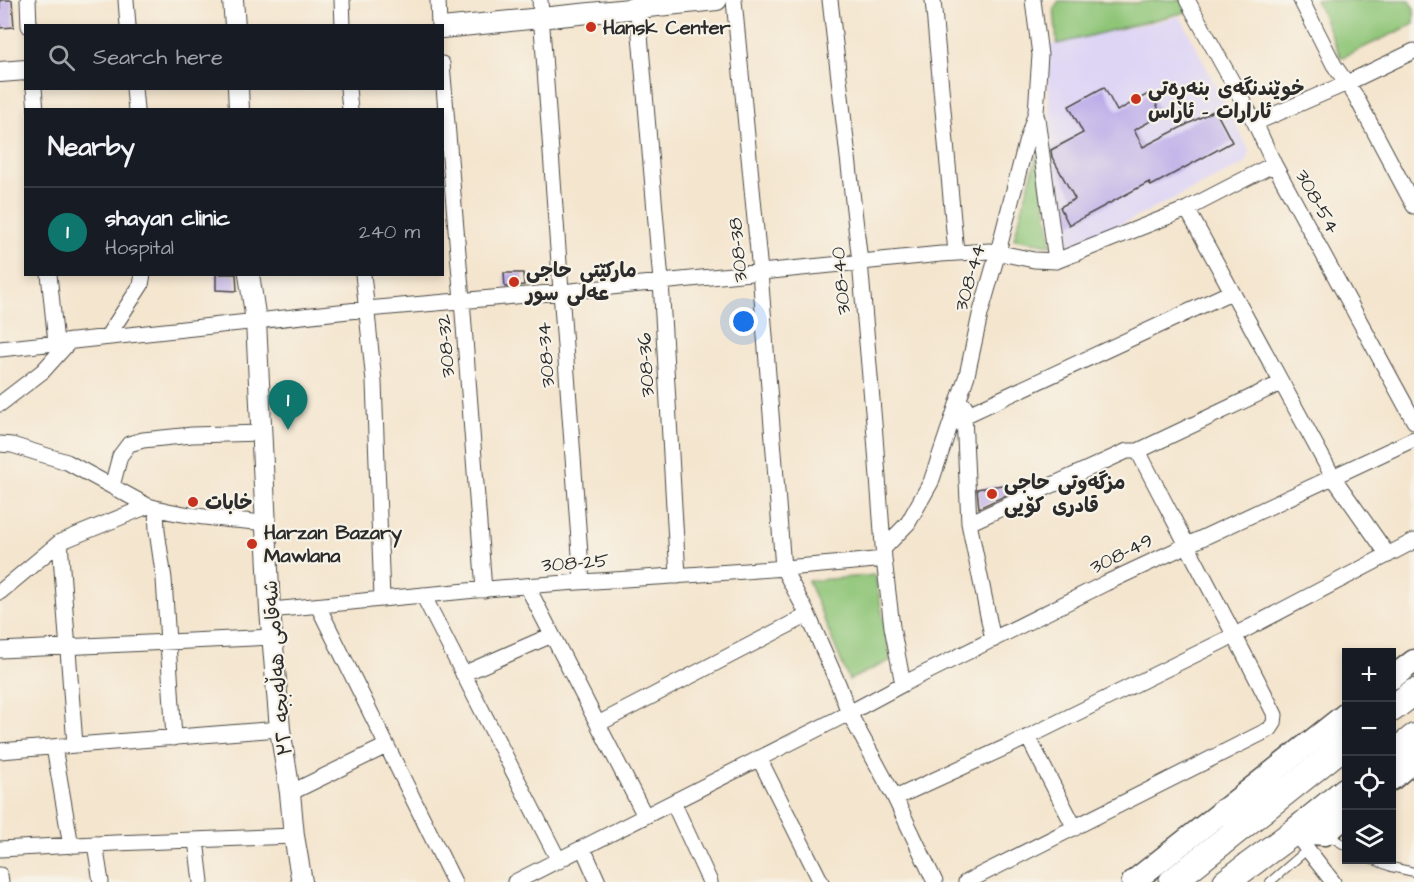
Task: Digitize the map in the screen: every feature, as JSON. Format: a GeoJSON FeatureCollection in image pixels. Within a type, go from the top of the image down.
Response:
{"type":"FeatureCollection","features":[{"type":"Feature","properties":{"kind":"highway"},"geometry":{"type":"LineString","coordinates":[[1396,707],[1414,692]]}},
{"type":"Feature","properties":{"kind":"highway"},"geometry":{"type":"LineString","coordinates":[[1396,751],[1414,737]]}},
{"type":"Feature","properties":{"kind":"highway"},"geometry":{"type":"LineString","coordinates":[[1172,882],[1342,748]]}},
{"type":"Feature","properties":{"kind":"highway"},"geometry":{"type":"LineString","coordinates":[[1223,812],[1313,770]]}},
{"type":"Feature","properties":{"kind":"highway"},"geometry":{"type":"LineString","coordinates":[[1226,882],[1301,840],[1342,795]]}},
{"type":"Feature","properties":{"kind":"main road"},"geometry":{"type":"LineString","coordinates":[[1396,675],[1414,660]]}},
{"type":"Feature","properties":{"kind":"main road"},"geometry":{"type":"LineString","coordinates":[[1133,882],[1342,718]]}},
{"type":"Feature","properties":{"kind":"main road"},"geometry":{"type":"LineString","coordinates":[[1396,776],[1414,760]]}},
{"type":"Feature","properties":{"kind":"main road"},"geometry":{"type":"LineString","coordinates":[[1301,840],[1325,834],[1342,820]]}},
{"type":"Feature","properties":{"kind":"street"},"geometry":{"type":"LineString","coordinates":[[28,0],[29,24]]}},
{"type":"Feature","properties":{"kind":"street"},"geometry":{"type":"LineString","coordinates":[[126,0],[128,24]]}},
{"type":"Feature","properties":{"kind":"street"},"geometry":{"type":"LineString","coordinates":[[233,0],[235,24]]}},
{"type":"Feature","properties":{"kind":"street"},"geometry":{"type":"LineString","coordinates":[[342,0],[343,24]]}},
{"type":"Feature","properties":{"kind":"street"},"geometry":{"type":"LineString","coordinates":[[438,0],[441,24]]}},
{"type":"Feature","properties":{"kind":"street"},"geometry":{"type":"LineString","coordinates":[[444,26],[541,9],[717,0]]}},
{"type":"Feature","properties":{"kind":"street","name":"308-38"},"geometry":{"type":"LineString","coordinates":[[734,0],[760,272],[783,568]]}},
{"type":"Feature","properties":{"kind":"street","name":"308-40"},"geometry":{"type":"LineString","coordinates":[[830,0],[860,262],[884,553],[892,627],[903,684]]}},
{"type":"Feature","properties":{"kind":"street"},"geometry":{"type":"LineString","coordinates":[[933,0],[956,253]]}},
{"type":"Feature","properties":{"kind":"street","name":"308-44"},"geometry":{"type":"LineString","coordinates":[[884,553],[908,523],[931,482],[967,375],[980,315],[1036,112],[1040,55],[1032,0]]}},
{"type":"Feature","properties":{"kind":"street","name":"308-54"},"geometry":{"type":"LineString","coordinates":[[1187,0],[1414,421]]}},
{"type":"Feature","properties":{"kind":"street"},"geometry":{"type":"LineString","coordinates":[[1301,0],[1334,64],[1355,95],[1414,206]]}},
{"type":"Feature","properties":{"kind":"street","name":"308-36"},"geometry":{"type":"LineString","coordinates":[[637,4],[661,281],[678,576]]}},
{"type":"Feature","properties":{"kind":"street","name":"308-34"},"geometry":{"type":"LineString","coordinates":[[541,9],[582,582]]}},
{"type":"Feature","properties":{"kind":"street"},"geometry":{"type":"LineString","coordinates":[[1255,123],[1414,51]]}},
{"type":"Feature","properties":{"kind":"street"},"geometry":{"type":"LineString","coordinates":[[0,72],[24,70]]}},
{"type":"Feature","properties":{"kind":"street","name":"308-32"},"geometry":{"type":"LineString","coordinates":[[444,88],[484,590]]}},
{"type":"Feature","properties":{"kind":"street"},"geometry":{"type":"LineString","coordinates":[[34,90],[36,108]]}},
{"type":"Feature","properties":{"kind":"street"},"geometry":{"type":"LineString","coordinates":[[134,90],[136,108]]}},
{"type":"Feature","properties":{"kind":"street"},"geometry":{"type":"LineString","coordinates":[[238,90],[239,108]]}},
{"type":"Feature","properties":{"kind":"street"},"geometry":{"type":"LineString","coordinates":[[348,90],[350,108]]}},
{"type":"Feature","properties":{"kind":"street"},"geometry":{"type":"LineString","coordinates":[[1036,112],[1056,261]]}},
{"type":"Feature","properties":{"kind":"street"},"geometry":{"type":"LineString","coordinates":[[0,349],[366,309],[956,253],[990,251],[1034,260],[1056,261],[1187,209],[1274,164]]}},
{"type":"Feature","properties":{"kind":"street"},"geometry":{"type":"LineString","coordinates":[[1187,209],[1333,477],[1388,555]]}},
{"type":"Feature","properties":{"kind":"street"},"geometry":{"type":"LineString","coordinates":[[0,404],[43,371],[63,342],[49,276]]}},
{"type":"Feature","properties":{"kind":"street"},"geometry":{"type":"LineString","coordinates":[[107,337],[141,285],[143,276]]}},
{"type":"Feature","properties":{"kind":"street","name":"شەقامی هەڵەبجە ٣٢"},"geometry":{"type":"LineString","coordinates":[[249,276],[256,321],[270,610],[280,729],[302,882]]}},
{"type":"Feature","properties":{"kind":"street"},"geometry":{"type":"LineString","coordinates":[[363,276],[374,382],[382,598]]}},
{"type":"Feature","properties":{"kind":"street"},"geometry":{"type":"LineString","coordinates":[[964,416],[1231,291]]}},
{"type":"Feature","properties":{"kind":"street"},"geometry":{"type":"LineString","coordinates":[[967,375],[964,416],[969,523],[993,640]]}},
{"type":"Feature","properties":{"kind":"street"},"geometry":{"type":"LineString","coordinates":[[969,523],[1127,451],[1138,451],[1281,383]]}},
{"type":"Feature","properties":{"kind":"street"},"geometry":{"type":"LineString","coordinates":[[112,486],[120,456],[129,444],[143,440],[192,435],[261,433]]}},
{"type":"Feature","properties":{"kind":"street","name":"308-49"},"geometry":{"type":"LineString","coordinates":[[515,882],[1106,583],[1414,439]]}},
{"type":"Feature","properties":{"kind":"street"},"geometry":{"type":"LineString","coordinates":[[0,444],[12,445],[67,462],[152,507],[266,523]]}},
{"type":"Feature","properties":{"kind":"street"},"geometry":{"type":"LineString","coordinates":[[966,882],[1270,729],[1274,723],[1275,715],[1235,635],[1138,451]]}},
{"type":"Feature","properties":{"kind":"street"},"geometry":{"type":"LineString","coordinates":[[0,592],[60,542],[152,507]]}},
{"type":"Feature","properties":{"kind":"street"},"geometry":{"type":"LineString","coordinates":[[152,507],[164,579],[174,738]]}},
{"type":"Feature","properties":{"kind":"street"},"geometry":{"type":"LineString","coordinates":[[895,798],[1028,737],[1235,635],[1414,541]]}},
{"type":"Feature","properties":{"kind":"street"},"geometry":{"type":"LineString","coordinates":[[60,542],[75,745]]}},
{"type":"Feature","properties":{"kind":"street","name":"308-25"},"geometry":{"type":"LineString","coordinates":[[270,610],[527,586],[783,568],[884,553]]}},
{"type":"Feature","properties":{"kind":"street"},"geometry":{"type":"LineString","coordinates":[[783,568],[808,615],[849,713],[895,798],[935,882]]}},
{"type":"Feature","properties":{"kind":"street"},"geometry":{"type":"LineString","coordinates":[[527,586],[645,816]]}},
{"type":"Feature","properties":{"kind":"street"},"geometry":{"type":"LineString","coordinates":[[423,595],[559,861]]}},
{"type":"Feature","properties":{"kind":"street"},"geometry":{"type":"LineString","coordinates":[[318,606],[454,882]]}},
{"type":"Feature","properties":{"kind":"street"},"geometry":{"type":"LineString","coordinates":[[598,724],[808,615]]}},
{"type":"Feature","properties":{"kind":"street"},"geometry":{"type":"LineString","coordinates":[[463,674],[552,635]]}},
{"type":"Feature","properties":{"kind":"street"},"geometry":{"type":"LineString","coordinates":[[0,650],[272,637]]}},
{"type":"Feature","properties":{"kind":"street"},"geometry":{"type":"LineString","coordinates":[[0,751],[280,729]]}},
{"type":"Feature","properties":{"kind":"street"},"geometry":{"type":"LineString","coordinates":[[1028,737],[1075,828]]}},
{"type":"Feature","properties":{"kind":"street"},"geometry":{"type":"LineString","coordinates":[[290,793],[386,746]]}},
{"type":"Feature","properties":{"kind":"street"},"geometry":{"type":"LineString","coordinates":[[54,747],[71,846]]}},
{"type":"Feature","properties":{"kind":"street"},"geometry":{"type":"LineString","coordinates":[[759,758],[821,882]]}},
{"type":"Feature","properties":{"kind":"street"},"geometry":{"type":"LineString","coordinates":[[673,802],[710,882]]}},
{"type":"Feature","properties":{"kind":"street"},"geometry":{"type":"LineString","coordinates":[[0,849],[294,836]]}},
{"type":"Feature","properties":{"kind":"street"},"geometry":{"type":"LineString","coordinates":[[196,840],[201,882]]}},
{"type":"Feature","properties":{"kind":"street"},"geometry":{"type":"LineString","coordinates":[[1301,840],[1333,882]]}},
{"type":"Feature","properties":{"kind":"street"},"geometry":{"type":"LineString","coordinates":[[95,844],[101,882]]}},
{"type":"Feature","properties":{"kind":"street"},"geometry":{"type":"LineString","coordinates":[[583,848],[598,882]]}},
{"type":"Feature","properties":{"kind":"street"},"geometry":{"type":"LineString","coordinates":[[0,875],[1,882]]}},
{"type":"Feature","properties":{"kind":"lane"},"geometry":{"type":"LineString","coordinates":[[1325,834],[1342,843]]}},
{"type":"Feature","properties":{"kind":"lane"},"geometry":{"type":"LineString","coordinates":[[1270,882],[1301,840]]}},
{"type":"Feature","properties":{"kind":"lane"},"geometry":{"type":"LineString","coordinates":[[1384,864],[1414,872]]}},
{"type":"Feature","properties":{"kind":"shaded area","name":"خوێندنگەی بنەڕەتی ئارارات - ئاراس"},"geometry":{"type":"Polygon","coordinates":[[[1180,16],[1250,152],[1245,164],[1058,255],[1046,46],[1180,16]]]}},
{"type":"Feature","properties":{"kind":"green space"},"geometry":{"type":"Polygon","coordinates":[[[1184,0],[1190,11],[1057,44],[1054,8],[1059,1],[1135,3],[1184,0]]]}},
{"type":"Feature","properties":{"kind":"green space"},"geometry":{"type":"Polygon","coordinates":[[[1316,0],[1410,0],[1414,9],[1414,24],[1341,58],[1316,0]]]}},
{"type":"Feature","properties":{"kind":"green space"},"geometry":{"type":"Polygon","coordinates":[[[1037,155],[1052,245],[1014,239],[1037,155]]]}},
{"type":"Feature","properties":{"kind":"green space"},"geometry":{"type":"Polygon","coordinates":[[[875,575],[891,660],[849,680],[808,581],[875,575]]]}},
{"type":"Feature","properties":{"kind":"building"},"geometry":{"type":"Polygon","coordinates":[[[0,0],[12,0],[14,27],[0,28],[0,0]]]}},
{"type":"Feature","properties":{"kind":"building"},"geometry":{"type":"Polygon","coordinates":[[[1104,87],[1117,111],[1150,93],[1162,115],[1134,130],[1143,147],[1215,110],[1232,142],[1151,186],[1149,182],[1069,225],[1060,207],[1075,199],[1052,157],[1051,150],[1083,133],[1069,106],[1104,87]]]}},
{"type":"Feature","properties":{"kind":"building","name":"مارکێتی حاجی عەلی سور"},"geometry":{"type":"Polygon","coordinates":[[[504,273],[523,273],[524,285],[505,287],[504,273]]]}},
{"type":"Feature","properties":{"kind":"building"},"geometry":{"type":"Polygon","coordinates":[[[216,276],[236,276],[237,291],[216,290],[216,276]]]}},
{"type":"Feature","properties":{"kind":"building","name":"مزگەوتی حاجی قادری کۆیی"},"geometry":{"type":"Polygon","coordinates":[[[1008,484],[1009,494],[979,508],[977,489],[1008,484]]]}},
{"type":"Feature","properties":{"kind":"place","name":"Hansk Center"},"geometry":{"type":"Point","coordinates":[591,27]}},
{"type":"Feature","properties":{"kind":"place","name":"خوێندنگەی بنەڕەتی ئارارات - ئاراس"},"geometry":{"type":"Point","coordinates":[1136,99]}},
{"type":"Feature","properties":{"kind":"place","name":"مارکێتی حاجی عەلی سور"},"geometry":{"type":"Point","coordinates":[514,282]}},
{"type":"Feature","properties":{"kind":"place","name":"shayan clinic"},"geometry":{"type":"Point","coordinates":[288,430]}},
{"type":"Feature","properties":{"kind":"place","name":"مزگەوتی حاجی قادری کۆیی"},"geometry":{"type":"Point","coordinates":[992,494]}},
{"type":"Feature","properties":{"kind":"place","name":"خابات"},"geometry":{"type":"Point","coordinates":[193,502]}},
{"type":"Feature","properties":{"kind":"place","name":"Harzan Bazary Mawlana"},"geometry":{"type":"Point","coordinates":[252,544]}}]}
